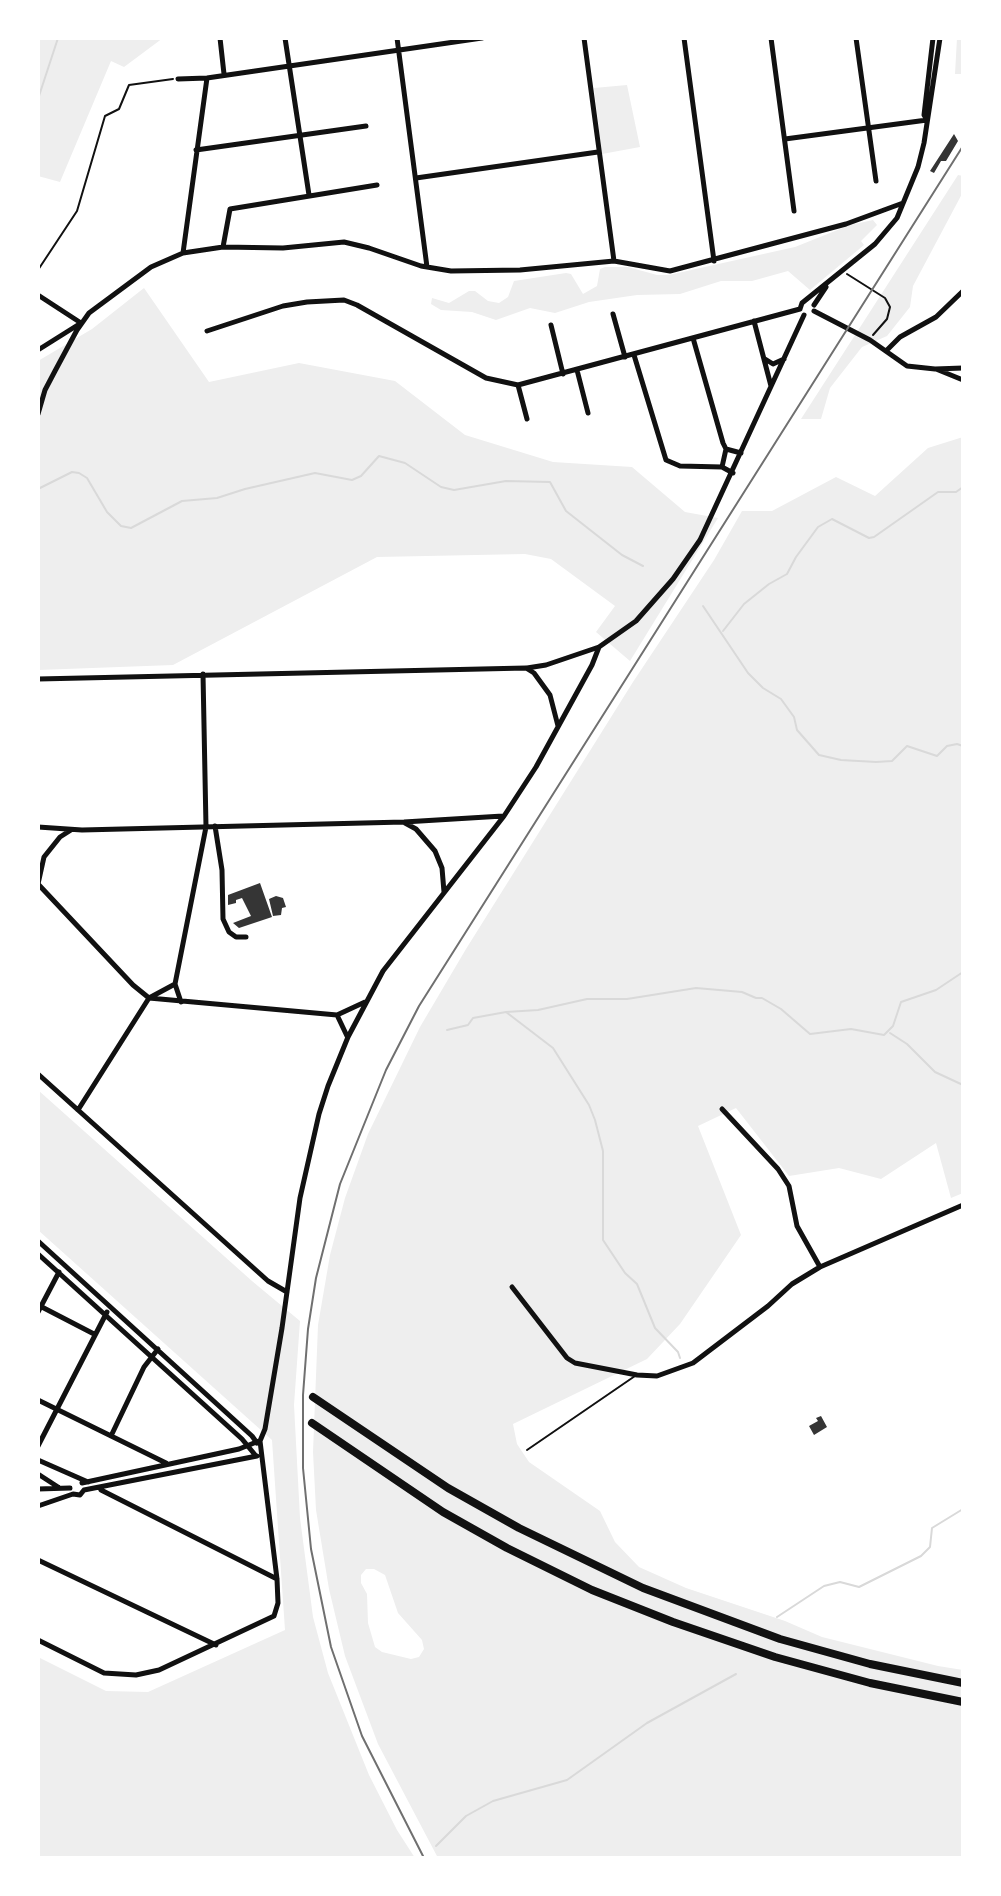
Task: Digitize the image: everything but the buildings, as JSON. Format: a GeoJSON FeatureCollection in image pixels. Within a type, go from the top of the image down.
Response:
{"type":"FeatureCollection","features":[{"type":"Feature","properties":{"kind":"highway"},"geometry":{"type":"LineString","coordinates":[[313,1397],[448,1488],[519,1528],[643,1588],[780,1639],[870,1664],[963,1683]]}},
{"type":"Feature","properties":{"kind":"highway"},"geometry":{"type":"LineString","coordinates":[[312,1423],[443,1512],[592,1590],[775,1657],[870,1683],[963,1702]]}},
{"type":"Feature","properties":{"kind":"street"},"geometry":{"type":"LineString","coordinates":[[220,38],[224,74]]}},
{"type":"Feature","properties":{"kind":"street"},"geometry":{"type":"LineString","coordinates":[[285,38],[309,195]]}},
{"type":"Feature","properties":{"kind":"street"},"geometry":{"type":"LineString","coordinates":[[397,38],[427,267]]}},
{"type":"Feature","properties":{"kind":"street"},"geometry":{"type":"LineString","coordinates":[[178,79],[207,78],[482,38]]}},
{"type":"Feature","properties":{"kind":"street"},"geometry":{"type":"LineString","coordinates":[[584,38],[614,261]]}},
{"type":"Feature","properties":{"kind":"street"},"geometry":{"type":"LineString","coordinates":[[684,38],[714,261]]}},
{"type":"Feature","properties":{"kind":"street"},"geometry":{"type":"LineString","coordinates":[[771,38],[794,211]]}},
{"type":"Feature","properties":{"kind":"street"},"geometry":{"type":"LineString","coordinates":[[856,38],[876,181]]}},
{"type":"Feature","properties":{"kind":"street"},"geometry":{"type":"LineString","coordinates":[[927,120],[924,115],[933,38]]}},
{"type":"Feature","properties":{"kind":"street"},"geometry":{"type":"LineString","coordinates":[[38,679],[526,668],[546,665],[599,647],[636,621],[673,579],[700,540],[784,359],[802,312],[802,303],[887,232],[903,203],[918,167],[930,115],[940,38]]}},
{"type":"Feature","properties":{"kind":"street"},"geometry":{"type":"LineString","coordinates":[[183,253],[207,78]]}},
{"type":"Feature","properties":{"kind":"street"},"geometry":{"type":"LineString","coordinates":[[785,139],[927,120]]}},
{"type":"Feature","properties":{"kind":"street"},"geometry":{"type":"LineString","coordinates":[[196,150],[366,126]]}},
{"type":"Feature","properties":{"kind":"street"},"geometry":{"type":"LineString","coordinates":[[416,178],[598,152]]}},
{"type":"Feature","properties":{"kind":"street"},"geometry":{"type":"LineString","coordinates":[[223,247],[230,209],[377,185]]}},
{"type":"Feature","properties":{"kind":"street"},"geometry":{"type":"LineString","coordinates":[[38,350],[81,323],[109,296],[151,267],[183,253],[223,247],[283,248],[344,242],[427,267],[481,272],[614,261],[670,271],[856,221],[903,203]]}},
{"type":"Feature","properties":{"kind":"street"},"geometry":{"type":"LineString","coordinates":[[207,331],[283,306],[344,300],[486,378],[518,385],[754,321],[802,312],[810,315],[828,283]]}},
{"type":"Feature","properties":{"kind":"street"},"geometry":{"type":"LineString","coordinates":[[886,351],[900,337],[936,317],[962,292],[963,284]]}},
{"type":"Feature","properties":{"kind":"street"},"geometry":{"type":"LineString","coordinates":[[38,295],[81,323]]}},
{"type":"Feature","properties":{"kind":"street"},"geometry":{"type":"LineString","coordinates":[[807,301],[830,319],[869,339],[907,366],[963,368]]}},
{"type":"Feature","properties":{"kind":"street"},"geometry":{"type":"LineString","coordinates":[[613,314],[625,357]]}},
{"type":"Feature","properties":{"kind":"street"},"geometry":{"type":"LineString","coordinates":[[754,321],[771,387]]}},
{"type":"Feature","properties":{"kind":"street"},"geometry":{"type":"LineString","coordinates":[[38,414],[45,390],[81,323]]}},
{"type":"Feature","properties":{"kind":"street"},"geometry":{"type":"LineString","coordinates":[[551,325],[563,374]]}},
{"type":"Feature","properties":{"kind":"street"},"geometry":{"type":"LineString","coordinates":[[693,338],[726,449],[722,467]]}},
{"type":"Feature","properties":{"kind":"street"},"geometry":{"type":"LineString","coordinates":[[634,355],[666,460],[680,466],[722,467],[733,473]]}},
{"type":"Feature","properties":{"kind":"street"},"geometry":{"type":"LineString","coordinates":[[764,359],[773,364],[784,359]]}},
{"type":"Feature","properties":{"kind":"street"},"geometry":{"type":"LineString","coordinates":[[935,369],[963,380]]}},
{"type":"Feature","properties":{"kind":"street"},"geometry":{"type":"LineString","coordinates":[[577,370],[588,413]]}},
{"type":"Feature","properties":{"kind":"street"},"geometry":{"type":"LineString","coordinates":[[518,385],[527,419]]}},
{"type":"Feature","properties":{"kind":"street"},"geometry":{"type":"LineString","coordinates":[[726,449],[741,453]]}},
{"type":"Feature","properties":{"kind":"street"},"geometry":{"type":"LineString","coordinates":[[38,1489],[70,1488],[258,1442],[265,1429],[300,1198],[319,1114],[348,1037],[365,1002],[400,948],[504,816],[536,767],[599,647]]}},
{"type":"Feature","properties":{"kind":"street"},"geometry":{"type":"LineString","coordinates":[[526,668],[534,673],[550,695],[559,727]]}},
{"type":"Feature","properties":{"kind":"street"},"geometry":{"type":"LineString","coordinates":[[181,1003],[175,984],[206,827],[203,674]]}},
{"type":"Feature","properties":{"kind":"street"},"geometry":{"type":"LineString","coordinates":[[38,827],[71,830],[206,827],[504,816]]}},
{"type":"Feature","properties":{"kind":"street"},"geometry":{"type":"LineString","coordinates":[[480,818],[490,824],[491,833]]}},
{"type":"Feature","properties":{"kind":"street"},"geometry":{"type":"LineString","coordinates":[[404,822],[416,829],[435,851],[442,868],[444,892]]}},
{"type":"Feature","properties":{"kind":"street"},"geometry":{"type":"LineString","coordinates":[[215,826],[222,870],[223,919],[229,932],[236,937],[246,937]]}},
{"type":"Feature","properties":{"kind":"street"},"geometry":{"type":"LineString","coordinates":[[71,830],[60,837],[44,857],[38,884],[149,998],[337,1015],[365,1002]]}},
{"type":"Feature","properties":{"kind":"street"},"geometry":{"type":"LineString","coordinates":[[78,1110],[149,998],[175,984]]}},
{"type":"Feature","properties":{"kind":"street"},"geometry":{"type":"LineString","coordinates":[[337,1015],[348,1037]]}},
{"type":"Feature","properties":{"kind":"street"},"geometry":{"type":"LineString","coordinates":[[38,1074],[268,1281],[287,1292]]}},
{"type":"Feature","properties":{"kind":"street"},"geometry":{"type":"LineString","coordinates":[[722,1109],[778,1169],[789,1186],[797,1226],[820,1267]]}},
{"type":"Feature","properties":{"kind":"street"},"geometry":{"type":"LineString","coordinates":[[512,1287],[567,1358],[575,1363],[657,1376],[693,1363],[792,1284],[820,1267],[963,1205]]}},
{"type":"Feature","properties":{"kind":"street"},"geometry":{"type":"LineString","coordinates":[[38,1241],[258,1442],[264,1457],[278,1603],[274,1616],[159,1670],[136,1675],[104,1673],[38,1640]]}},
{"type":"Feature","properties":{"kind":"street"},"geometry":{"type":"LineString","coordinates":[[38,1254],[152,1356],[256,1456]]}},
{"type":"Feature","properties":{"kind":"street"},"geometry":{"type":"LineString","coordinates":[[59,1272],[39,1308],[95,1334]]}},
{"type":"Feature","properties":{"kind":"street"},"geometry":{"type":"LineString","coordinates":[[38,1446],[111,1307]]}},
{"type":"Feature","properties":{"kind":"street"},"geometry":{"type":"LineString","coordinates":[[111,1436],[158,1349]]}},
{"type":"Feature","properties":{"kind":"street"},"geometry":{"type":"LineString","coordinates":[[38,1400],[167,1464]]}},
{"type":"Feature","properties":{"kind":"street"},"geometry":{"type":"LineString","coordinates":[[100,1489],[256,1456],[264,1457]]}},
{"type":"Feature","properties":{"kind":"street"},"geometry":{"type":"LineString","coordinates":[[38,1460],[277,1579]]}},
{"type":"Feature","properties":{"kind":"street"},"geometry":{"type":"LineString","coordinates":[[38,1474],[59,1487]]}},
{"type":"Feature","properties":{"kind":"street"},"geometry":{"type":"LineString","coordinates":[[38,1482],[46,1479]]}},
{"type":"Feature","properties":{"kind":"street"},"geometry":{"type":"LineString","coordinates":[[38,1506],[73,1494],[81,1495],[81,1483]]}},
{"type":"Feature","properties":{"kind":"street"},"geometry":{"type":"LineString","coordinates":[[70,1488],[73,1494]]}},
{"type":"Feature","properties":{"kind":"street"},"geometry":{"type":"LineString","coordinates":[[38,1560],[216,1645]]}},
{"type":"Feature","properties":{"kind":"lane"},"geometry":{"type":"LineString","coordinates":[[527,1450],[637,1375]]}},
{"type":"Feature","properties":{"kind":"path"},"geometry":{"type":"LineString","coordinates":[[38,270],[77,211],[105,116],[119,109],[129,85],[178,79]]}},
{"type":"Feature","properties":{"kind":"path"},"geometry":{"type":"LineString","coordinates":[[843,271],[885,298],[890,307],[890,313],[869,339]]}},
{"type":"Feature","properties":{"kind":"shaded area"},"geometry":{"type":"Polygon","coordinates":[[[38,38],[163,38],[124,67],[111,61],[60,182],[38,176],[38,38]]]}},
{"type":"Feature","properties":{"kind":"shaded area"},"geometry":{"type":"Polygon","coordinates":[[[957,38],[963,38],[963,74],[955,74],[957,38]]]}},
{"type":"Feature","properties":{"kind":"shaded area"},"geometry":{"type":"Polygon","coordinates":[[[627,85],[640,147],[602,154],[594,88],[627,85]]]}},
{"type":"Feature","properties":{"kind":"shaded area"},"geometry":{"type":"Polygon","coordinates":[[[958,175],[963,176],[963,192],[913,286],[910,307],[887,336],[862,347],[830,388],[821,419],[801,419],[958,175]]]}},
{"type":"Feature","properties":{"kind":"shaded area"},"geometry":{"type":"Polygon","coordinates":[[[873,220],[877,225],[861,241],[864,245],[810,290],[788,271],[752,281],[721,281],[680,294],[637,295],[589,302],[555,313],[530,308],[496,320],[472,312],[441,310],[431,304],[432,298],[449,303],[469,291],[499,303],[508,297],[514,281],[566,273],[571,274],[583,294],[597,286],[600,269],[605,267],[628,267],[669,275],[795,247],[850,225],[873,220]]]}},
{"type":"Feature","properties":{"kind":"shaded area"},"geometry":{"type":"Polygon","coordinates":[[[144,288],[209,382],[299,363],[395,381],[465,435],[553,462],[632,467],[685,512],[718,518],[630,661],[596,632],[615,606],[551,559],[525,554],[377,557],[173,665],[38,670],[38,361],[92,329],[144,288]]]}},
{"type":"Feature","properties":{"kind":"shaded area"},"geometry":{"type":"Polygon","coordinates":[[[963,437],[963,1193],[951,1198],[936,1143],[881,1179],[839,1168],[789,1176],[736,1108],[698,1126],[741,1235],[680,1324],[647,1359],[513,1424],[517,1444],[529,1462],[600,1511],[615,1542],[639,1567],[686,1588],[785,1621],[822,1637],[963,1670],[963,1858],[438,1858],[378,1744],[345,1656],[329,1589],[316,1510],[313,1452],[318,1325],[330,1255],[345,1198],[368,1134],[420,1027],[742,511],[772,511],[836,477],[875,496],[928,448],[963,437]],[[366,1569],[361,1575],[361,1583],[367,1594],[368,1623],[375,1647],[382,1652],[411,1659],[419,1657],[424,1649],[422,1640],[398,1613],[385,1575],[374,1569],[366,1569]]]}},
{"type":"Feature","properties":{"kind":"shaded area"},"geometry":{"type":"Polygon","coordinates":[[[38,1090],[300,1321],[294,1405],[300,1518],[313,1617],[328,1673],[369,1775],[415,1858],[38,1858],[38,1657],[106,1691],[148,1692],[285,1630],[272,1440],[38,1230],[38,1090]]]}},
{"type":"Feature","properties":{"kind":"waterway"},"geometry":{"type":"LineString","coordinates":[[38,99],[58,38]]}},
{"type":"Feature","properties":{"kind":"waterway"},"geometry":{"type":"LineString","coordinates":[[38,489],[72,472],[79,473],[87,478],[107,512],[121,526],[131,528],[182,501],[217,498],[315,473],[352,480],[361,476],[379,456],[405,463],[441,487],[454,490],[506,481],[550,482],[566,511],[622,555],[643,566]]}},
{"type":"Feature","properties":{"kind":"waterway"},"geometry":{"type":"LineString","coordinates":[[723,631],[744,604],[787,574],[818,527],[832,519],[869,538],[874,537],[938,492],[956,492],[963,487]]}},
{"type":"Feature","properties":{"kind":"waterway"},"geometry":{"type":"LineString","coordinates":[[703,606],[748,673],[763,688],[781,699],[794,717],[797,730],[819,755],[876,762],[892,761],[907,746],[937,756],[947,746],[963,746]]}},
{"type":"Feature","properties":{"kind":"waterway"},"geometry":{"type":"LineString","coordinates":[[506,1012],[538,1010],[587,999],[627,999],[696,988],[742,992],[762,998],[781,1009],[810,1034],[851,1029],[884,1035],[893,1026],[901,1002],[936,990],[963,972]]}},
{"type":"Feature","properties":{"kind":"waterway"},"geometry":{"type":"LineString","coordinates":[[447,1030],[468,1025],[473,1018],[506,1012],[553,1048],[595,1120],[603,1151],[603,1240],[625,1273],[637,1284],[655,1328],[680,1358]]}},
{"type":"Feature","properties":{"kind":"waterway"},"geometry":{"type":"LineString","coordinates":[[890,1033],[907,1044],[935,1072],[963,1085]]}},
{"type":"Feature","properties":{"kind":"waterway"},"geometry":{"type":"LineString","coordinates":[[777,1617],[824,1586],[840,1582],[859,1587],[921,1556],[930,1547],[932,1528],[963,1509]]}},
{"type":"Feature","properties":{"kind":"waterway"},"geometry":{"type":"LineString","coordinates":[[436,1846],[466,1816],[493,1801],[567,1780],[647,1723],[736,1674]]}},
{"type":"Feature","properties":{"kind":"railway"},"geometry":{"type":"LineString","coordinates":[[424,1858],[362,1736],[331,1647],[311,1549],[303,1468],[303,1395],[308,1329],[316,1278],[340,1184],[386,1070],[419,1006],[963,146]]}}]}
